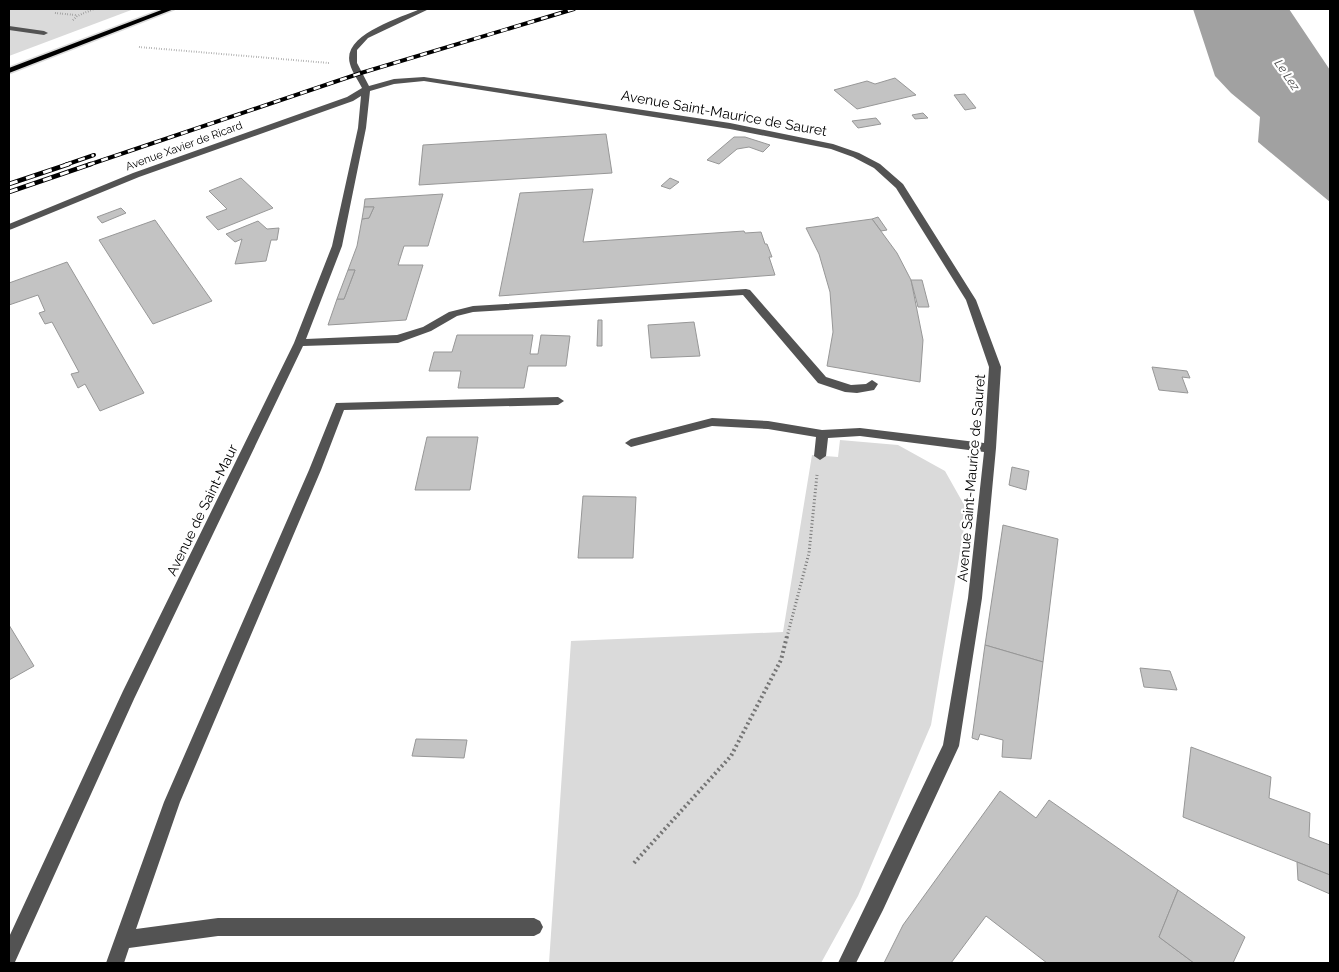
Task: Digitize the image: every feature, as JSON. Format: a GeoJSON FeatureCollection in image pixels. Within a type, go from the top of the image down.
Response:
{"type":"FeatureCollection","features":[{"type":"Feature","properties":{"kind":"main road"},"geometry":{"type":"LineString","coordinates":[[9,71],[170,9]]}},
{"type":"Feature","properties":{"kind":"street"},"geometry":{"type":"LineString","coordinates":[[366,88],[352,63],[353,50],[365,36],[425,9]]}},
{"type":"Feature","properties":{"kind":"street"},"geometry":{"type":"LineString","coordinates":[[9,28],[44,33]]}},
{"type":"Feature","properties":{"kind":"street","name":"Avenue Saint-Maurice de Sauret"},"geometry":{"type":"LineString","coordinates":[[366,88],[400,80],[424,79],[468,85],[730,126],[832,147],[856,155],[878,166],[900,186],[971,300],[995,367],[990,448],[975,598],[951,746],[877,904],[846,963]]}},
{"type":"Feature","properties":{"kind":"street","name":"Avenue Xavier de Ricard"},"geometry":{"type":"LineString","coordinates":[[9,227],[136,175],[350,99],[366,88]]}},
{"type":"Feature","properties":{"kind":"street","name":"Avenue de Saint-Maur"},"geometry":{"type":"LineString","coordinates":[[9,956],[15,932],[299,343],[337,246],[362,128],[366,88]]}},
{"type":"Feature","properties":{"kind":"street"},"geometry":{"type":"LineString","coordinates":[[299,343],[398,339],[427,329],[453,314],[473,309],[746,292],[822,380],[837,387],[855,390],[870,387],[872,384]]}},
{"type":"Feature","properties":{"kind":"street"},"geometry":{"type":"LineString","coordinates":[[114,963],[172,802],[315,470],[340,406],[558,401]]}},
{"type":"Feature","properties":{"kind":"street"},"geometry":{"type":"LineString","coordinates":[[631,443],[712,422],[768,426],[822,434],[860,432],[990,448]]}},
{"type":"Feature","properties":{"kind":"street"},"geometry":{"type":"LineString","coordinates":[[820,456],[822,434]]}},
{"type":"Feature","properties":{"kind":"street"},"geometry":{"type":"LineString","coordinates":[[123,940],[218,928],[534,926]]}},
{"type":"Feature","properties":{"kind":"path"},"geometry":{"type":"LineString","coordinates":[[139,47],[313,63],[352,63]]}},
{"type":"Feature","properties":{"kind":"path"},"geometry":{"type":"LineString","coordinates":[[634,864],[731,756],[781,660],[809,553],[820,456]]}},
{"type":"Feature","properties":{"kind":"shaded area"},"geometry":{"type":"Polygon","coordinates":[[[9,9],[134,9],[9,56],[9,9]]]}},
{"type":"Feature","properties":{"kind":"shaded area"},"geometry":{"type":"Polygon","coordinates":[[[840,440],[898,445],[945,471],[967,510],[931,725],[858,896],[821,963],[549,963],[571,641],[783,632],[812,455],[838,457],[840,440]]]}},
{"type":"Feature","properties":{"kind":"water","name":"Le Lez"},"geometry":{"type":"Polygon","coordinates":[[[1193,9],[1289,9],[1330,70],[1330,202],[1258,142],[1260,117],[1231,93],[1215,76],[1193,9]]]}},
{"type":"Feature","properties":{"kind":"building"},"geometry":{"type":"Polygon","coordinates":[[[895,78],[916,95],[857,109],[834,90],[867,81],[875,84],[895,78]]]}},
{"type":"Feature","properties":{"kind":"building"},"geometry":{"type":"Polygon","coordinates":[[[965,94],[976,108],[965,110],[954,95],[965,94]]]}},
{"type":"Feature","properties":{"kind":"building"},"geometry":{"type":"Polygon","coordinates":[[[923,113],[928,118],[915,119],[912,115],[923,113]]]}},
{"type":"Feature","properties":{"kind":"building"},"geometry":{"type":"Polygon","coordinates":[[[876,118],[881,124],[858,128],[852,121],[876,118]]]}},
{"type":"Feature","properties":{"kind":"building"},"geometry":{"type":"Polygon","coordinates":[[[606,134],[612,173],[419,185],[423,145],[606,134]]]}},
{"type":"Feature","properties":{"kind":"building"},"geometry":{"type":"Polygon","coordinates":[[[734,137],[745,137],[770,145],[763,152],[749,147],[737,149],[719,164],[707,160],[734,137]]]}},
{"type":"Feature","properties":{"kind":"building"},"geometry":{"type":"Polygon","coordinates":[[[241,178],[273,208],[218,230],[206,217],[227,209],[209,191],[241,178]]]}},
{"type":"Feature","properties":{"kind":"building"},"geometry":{"type":"Polygon","coordinates":[[[670,178],[679,182],[670,189],[661,186],[670,178]]]}},
{"type":"Feature","properties":{"kind":"building"},"geometry":{"type":"Polygon","coordinates":[[[593,189],[583,242],[744,231],[745,233],[761,232],[772,257],[769,257],[775,275],[499,296],[520,193],[593,189]]]}},
{"type":"Feature","properties":{"kind":"building"},"geometry":{"type":"Polygon","coordinates":[[[443,194],[428,246],[404,246],[398,265],[423,265],[406,320],[328,325],[337,299],[344,299],[355,270],[348,270],[357,246],[362,219],[369,218],[374,207],[364,207],[365,199],[443,194]]]}},
{"type":"Feature","properties":{"kind":"building"},"geometry":{"type":"Polygon","coordinates":[[[364,207],[374,207],[369,218],[362,219],[364,207]]]}},
{"type":"Feature","properties":{"kind":"building"},"geometry":{"type":"Polygon","coordinates":[[[121,208],[126,213],[102,223],[97,217],[121,208]]]}},
{"type":"Feature","properties":{"kind":"building"},"geometry":{"type":"Polygon","coordinates":[[[878,217],[887,230],[881,231],[872,219],[878,217]]]}},
{"type":"Feature","properties":{"kind":"building"},"geometry":{"type":"Polygon","coordinates":[[[872,219],[897,253],[911,280],[923,340],[920,382],[827,366],[833,332],[830,292],[819,254],[806,228],[872,219]]]}},
{"type":"Feature","properties":{"kind":"building"},"geometry":{"type":"Polygon","coordinates":[[[155,220],[212,301],[153,324],[99,240],[155,220]]]}},
{"type":"Feature","properties":{"kind":"building"},"geometry":{"type":"Polygon","coordinates":[[[258,221],[267,229],[279,228],[277,240],[271,240],[266,261],[235,264],[242,239],[235,242],[226,234],[258,221]]]}},
{"type":"Feature","properties":{"kind":"building"},"geometry":{"type":"Polygon","coordinates":[[[67,262],[144,393],[100,411],[85,384],[78,388],[71,374],[79,372],[52,322],[45,324],[39,313],[45,311],[38,295],[9,305],[9,283],[67,262]]]}},
{"type":"Feature","properties":{"kind":"building"},"geometry":{"type":"Polygon","coordinates":[[[348,270],[355,270],[344,299],[337,299],[348,270]]]}},
{"type":"Feature","properties":{"kind":"building"},"geometry":{"type":"Polygon","coordinates":[[[911,280],[922,280],[929,307],[918,307],[911,280]]]}},
{"type":"Feature","properties":{"kind":"building"},"geometry":{"type":"Polygon","coordinates":[[[598,320],[602,320],[602,346],[597,346],[598,320]]]}},
{"type":"Feature","properties":{"kind":"building"},"geometry":{"type":"Polygon","coordinates":[[[694,322],[700,356],[651,358],[648,325],[694,322]]]}},
{"type":"Feature","properties":{"kind":"building"},"geometry":{"type":"Polygon","coordinates":[[[457,335],[533,335],[530,354],[538,354],[541,335],[570,336],[566,366],[528,366],[524,388],[458,388],[461,371],[429,371],[434,352],[452,352],[457,335]]]}},
{"type":"Feature","properties":{"kind":"building"},"geometry":{"type":"Polygon","coordinates":[[[1152,367],[1187,371],[1190,378],[1182,377],[1188,393],[1159,390],[1152,367]]]}},
{"type":"Feature","properties":{"kind":"building"},"geometry":{"type":"Polygon","coordinates":[[[427,437],[478,437],[470,490],[415,490],[427,437]]]}},
{"type":"Feature","properties":{"kind":"building"},"geometry":{"type":"Polygon","coordinates":[[[1012,467],[1029,471],[1026,490],[1009,485],[1012,467]]]}},
{"type":"Feature","properties":{"kind":"building"},"geometry":{"type":"Polygon","coordinates":[[[583,496],[636,497],[633,558],[578,558],[583,496]]]}},
{"type":"Feature","properties":{"kind":"building"},"geometry":{"type":"Polygon","coordinates":[[[1003,525],[1058,539],[1043,662],[985,645],[1003,525]]]}},
{"type":"Feature","properties":{"kind":"building"},"geometry":{"type":"Polygon","coordinates":[[[9,625],[34,666],[9,680],[9,625]]]}},
{"type":"Feature","properties":{"kind":"building"},"geometry":{"type":"Polygon","coordinates":[[[985,645],[1043,662],[1031,759],[1002,757],[1003,740],[980,734],[978,740],[972,738],[985,645]]]}},
{"type":"Feature","properties":{"kind":"building"},"geometry":{"type":"Polygon","coordinates":[[[1140,668],[1170,671],[1177,690],[1144,687],[1140,668]]]}},
{"type":"Feature","properties":{"kind":"building"},"geometry":{"type":"Polygon","coordinates":[[[416,739],[467,740],[464,758],[412,756],[416,739]]]}},
{"type":"Feature","properties":{"kind":"building"},"geometry":{"type":"Polygon","coordinates":[[[1191,747],[1271,777],[1269,798],[1310,813],[1309,837],[1330,845],[1330,875],[1183,817],[1191,747]]]}},
{"type":"Feature","properties":{"kind":"building"},"geometry":{"type":"Polygon","coordinates":[[[1000,791],[1036,818],[1049,800],[1178,890],[1159,937],[1194,963],[1047,963],[986,916],[951,963],[884,963],[903,925],[1000,791]]]}},
{"type":"Feature","properties":{"kind":"building"},"geometry":{"type":"Polygon","coordinates":[[[1297,862],[1330,875],[1330,894],[1298,880],[1297,862]]]}},
{"type":"Feature","properties":{"kind":"building"},"geometry":{"type":"Polygon","coordinates":[[[1178,890],[1245,937],[1233,963],[1194,963],[1159,937],[1178,890]]]}},
{"type":"Feature","properties":{"kind":"railway"},"geometry":{"type":"LineString","coordinates":[[88,165],[361,73],[574,9]]}},
{"type":"Feature","properties":{"kind":"railway"},"geometry":{"type":"LineString","coordinates":[[65,165],[94,155]]}},
{"type":"Feature","properties":{"kind":"railway"},"geometry":{"type":"LineString","coordinates":[[9,184],[69,164]]}},
{"type":"Feature","properties":{"kind":"railway"},"geometry":{"type":"LineString","coordinates":[[9,192],[91,164]]}}]}
